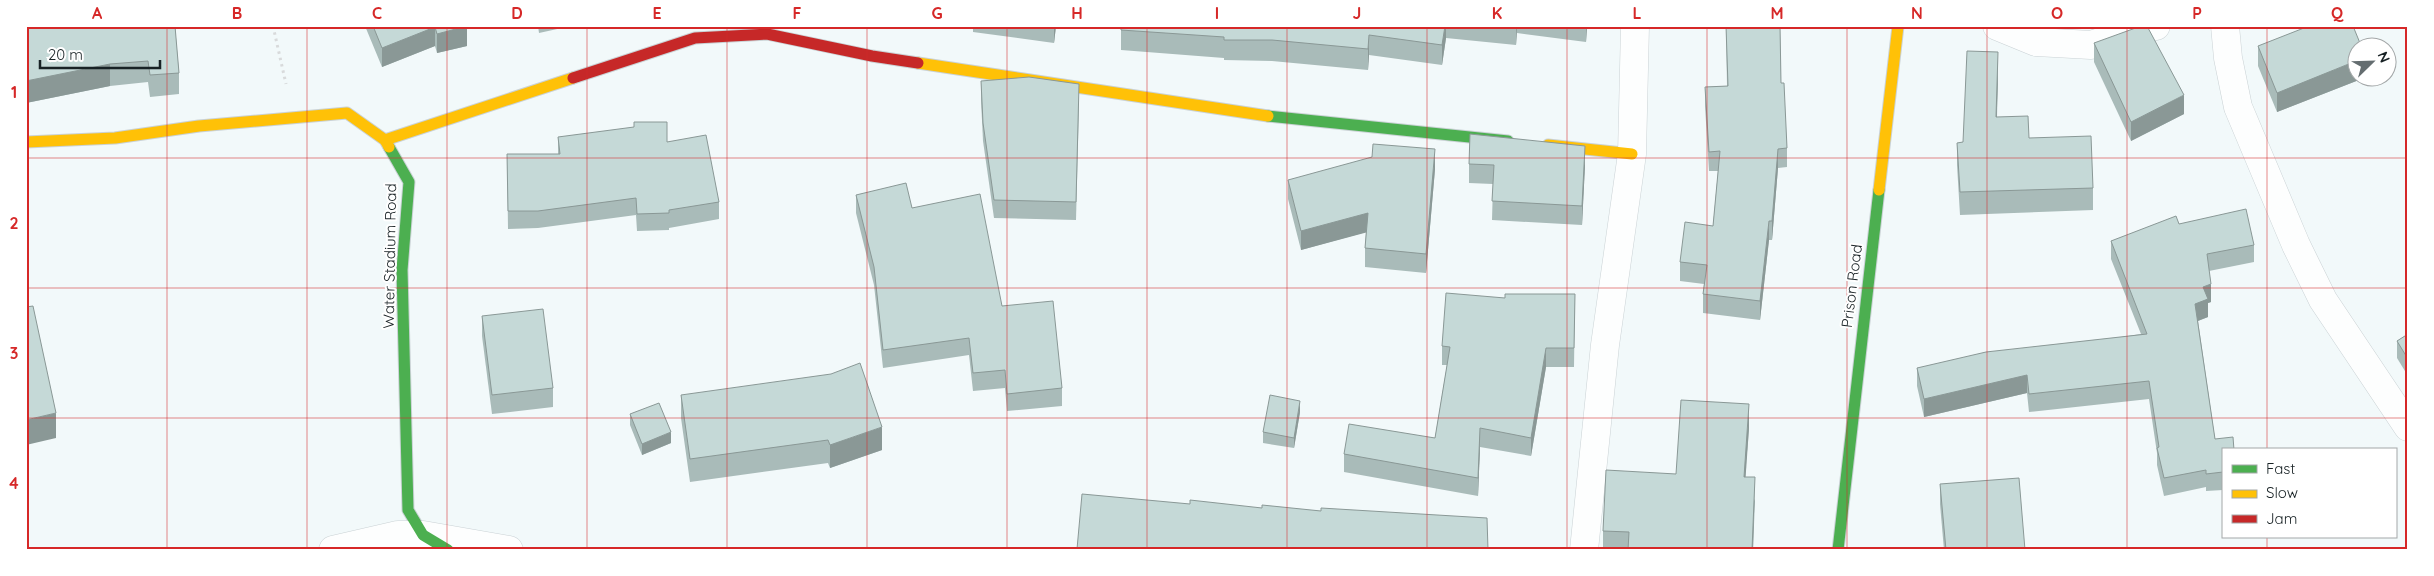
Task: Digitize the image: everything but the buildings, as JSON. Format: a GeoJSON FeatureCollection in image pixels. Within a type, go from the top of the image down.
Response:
{"type":"FeatureCollection","features":[{"type":"Feature","properties":{"kind":"street"},"geometry":{"type":"LineString","coordinates":[[1584,550],[1605,345],[1632,154],[1636,26]]}},
{"type":"Feature","properties":{"kind":"street","name":"Prison Road"},"geometry":{"type":"LineString","coordinates":[[1838,550],[1898,26]]}},
{"type":"Feature","properties":{"kind":"street"},"geometry":{"type":"LineString","coordinates":[[1996,26],[2036,42],[2091,45],[2139,29],[2156,26]]}},
{"type":"Feature","properties":{"kind":"street"},"geometry":{"type":"LineString","coordinates":[[2225,26],[2228,58],[2238,108],[2296,245],[2323,300],[2408,427]]}},
{"type":"Feature","properties":{"kind":"street"},"geometry":{"type":"LineString","coordinates":[[385,140],[695,38],[767,34],[872,56],[1282,118],[1632,154]]}},
{"type":"Feature","properties":{"kind":"street","name":"Water Stadium Road"},"geometry":{"type":"LineString","coordinates":[[26,142],[116,138],[293,117],[348,113],[385,140],[409,182],[402,270],[408,510],[405,540],[448,550]]}},
{"type":"Feature","properties":{"kind":"street"},"geometry":{"type":"LineString","coordinates":[[333,550],[405,540],[509,550]]}},
{"type":"Feature","properties":{"kind":"path"},"geometry":{"type":"LineString","coordinates":[[273,26],[293,117]]}},
{"type":"Feature","properties":{"kind":"traffic: fast"},"geometry":{"type":"LineString","coordinates":[[1268,116],[1508,141]]}},
{"type":"Feature","properties":{"kind":"traffic: fast"},"geometry":{"type":"LineString","coordinates":[[389,147],[409,182],[402,270],[408,510],[423,535],[448,550]]}},
{"type":"Feature","properties":{"kind":"traffic: fast"},"geometry":{"type":"LineString","coordinates":[[1838,550],[1879,190]]}},
{"type":"Feature","properties":{"kind":"traffic: slow"},"geometry":{"type":"LineString","coordinates":[[1879,190],[1898,26]]}},
{"type":"Feature","properties":{"kind":"traffic: slow"},"geometry":{"type":"LineString","coordinates":[[918,63],[1268,116]]}},
{"type":"Feature","properties":{"kind":"traffic: slow"},"geometry":{"type":"LineString","coordinates":[[385,140],[573,78]]}},
{"type":"Feature","properties":{"kind":"traffic: slow"},"geometry":{"type":"LineString","coordinates":[[26,142],[115,138],[199,126],[347,113],[385,140],[389,147]]}},
{"type":"Feature","properties":{"kind":"traffic: slow"},"geometry":{"type":"LineString","coordinates":[[1548,145],[1632,154]]}},
{"type":"Feature","properties":{"kind":"traffic: jam"},"geometry":{"type":"LineString","coordinates":[[573,78],[695,38],[767,34],[872,56],[918,63]]}}]}
